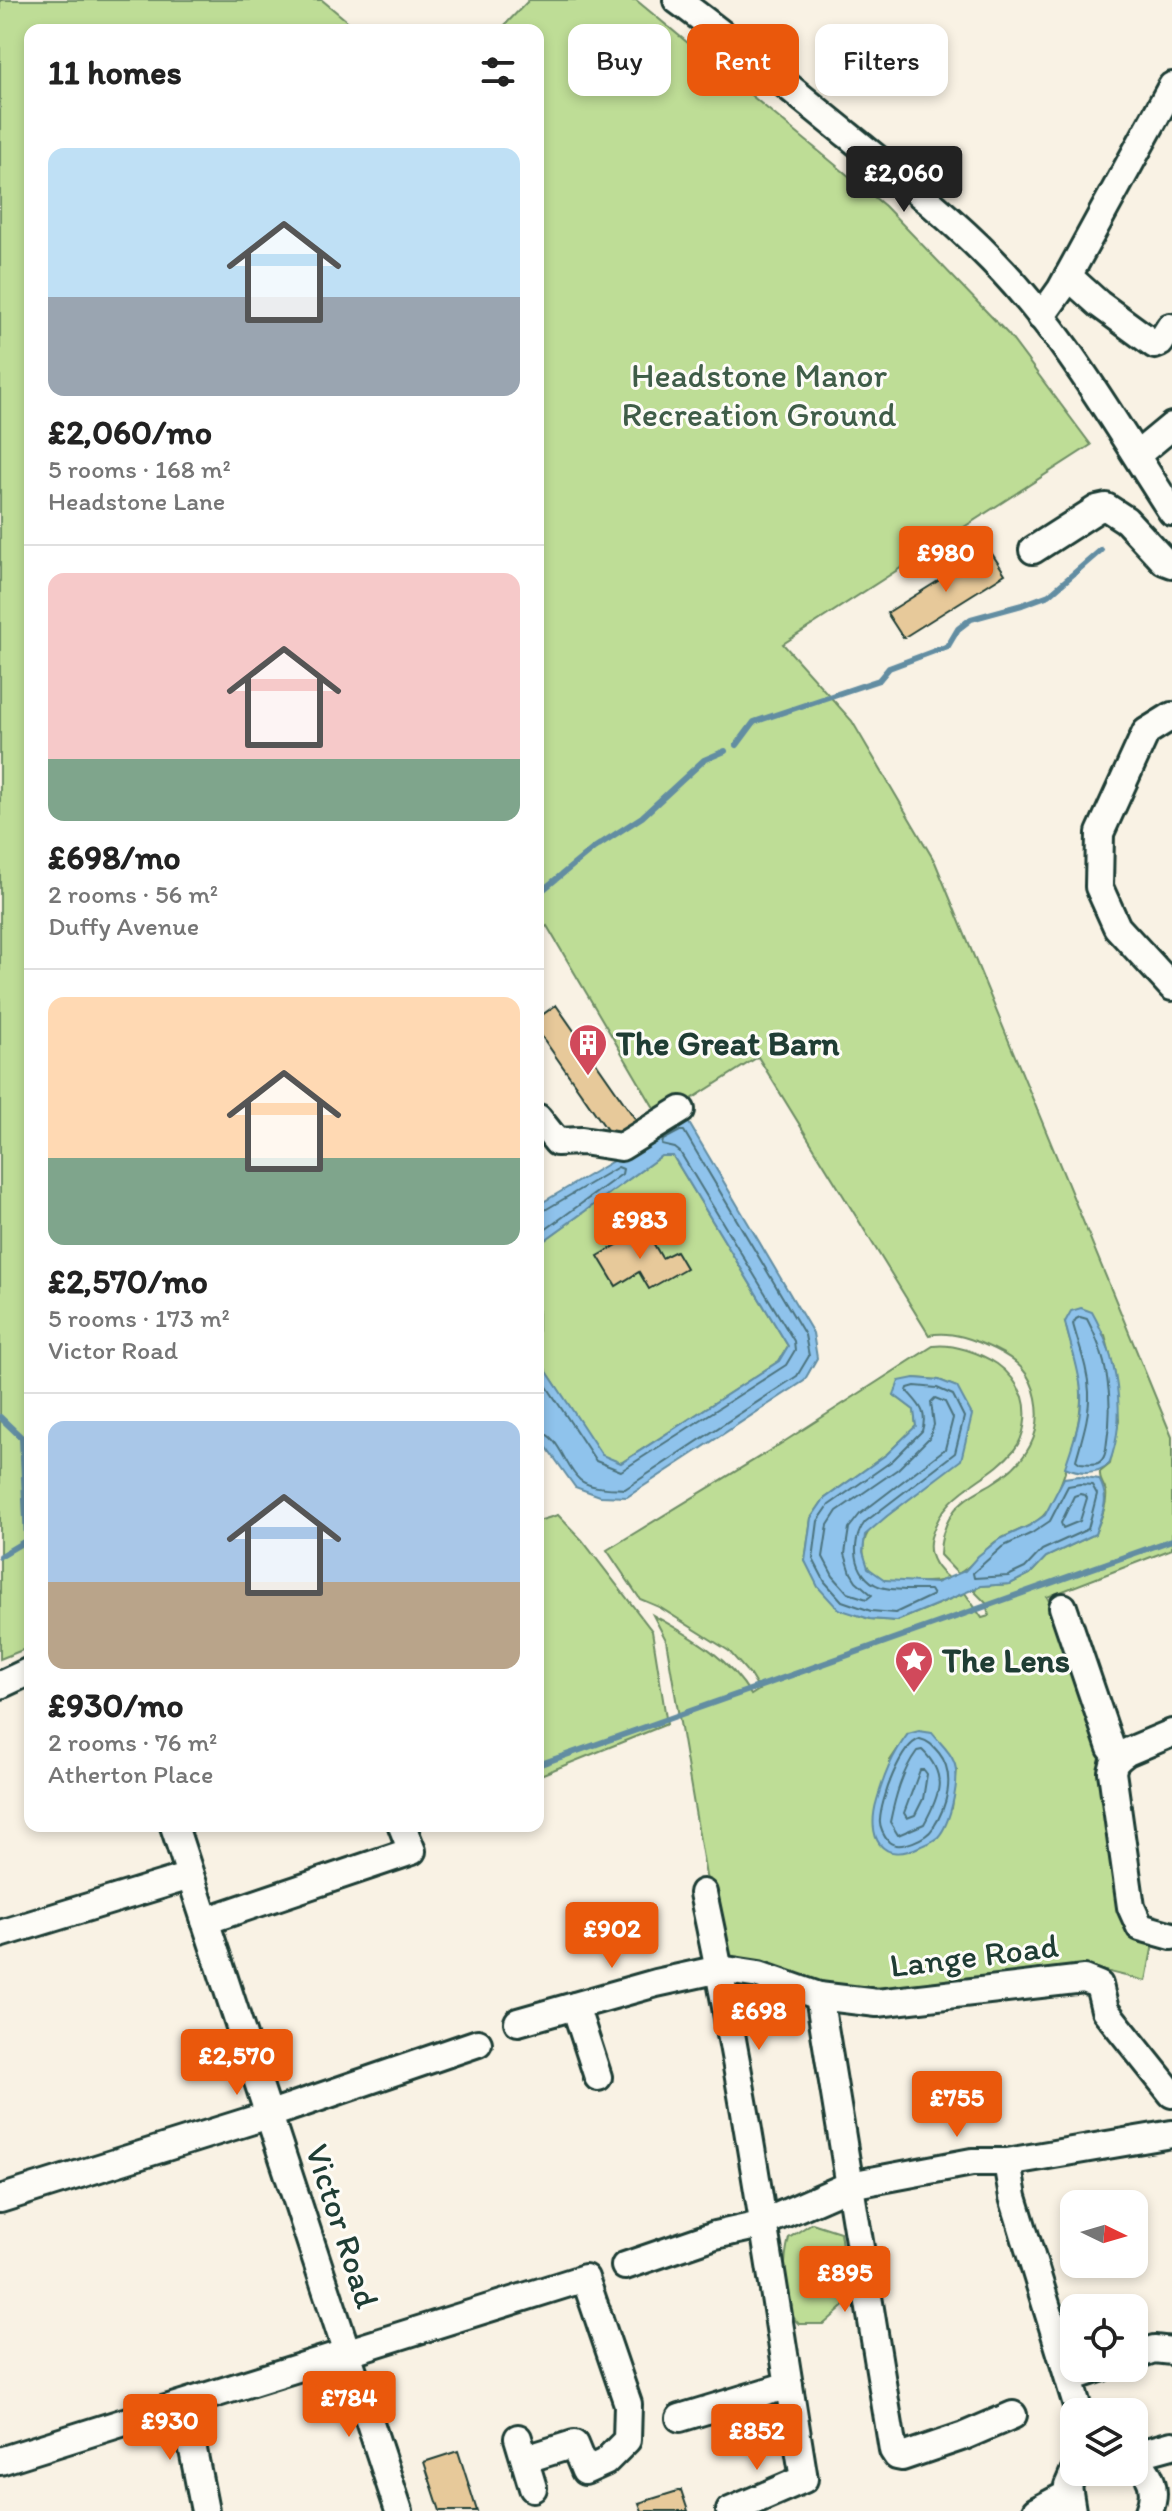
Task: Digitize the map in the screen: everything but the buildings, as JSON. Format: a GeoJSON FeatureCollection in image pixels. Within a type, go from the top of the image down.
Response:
{"type":"FeatureCollection","features":[{"type":"Feature","properties":{"kind":"street"},"geometry":{"type":"LineString","coordinates":[[677,0],[735,43],[913,189],[992,260],[1041,317],[1096,392],[1172,512]]}},
{"type":"Feature","properties":{"kind":"street"},"geometry":{"type":"LineString","coordinates":[[1041,317],[1068,276],[1172,86]]}},
{"type":"Feature","properties":{"kind":"street"},"geometry":{"type":"LineString","coordinates":[[1068,276],[1099,304],[1155,345],[1160,343],[1170,327]]}},
{"type":"Feature","properties":{"kind":"street"},"geometry":{"type":"LineString","coordinates":[[1172,426],[1139,460],[1140,489],[1156,512],[1172,520]]}},
{"type":"Feature","properties":{"kind":"street"},"geometry":{"type":"LineString","coordinates":[[1139,460],[1159,475],[1172,493]]}},
{"type":"Feature","properties":{"kind":"street"},"geometry":{"type":"LineString","coordinates":[[1033,550],[1097,509],[1106,507],[1126,520],[1164,561],[1172,564]]}},
{"type":"Feature","properties":{"kind":"street"},"geometry":{"type":"LineString","coordinates":[[1172,716],[1146,732],[1100,833],[1099,887],[1117,927],[1172,987]]}},
{"type":"Feature","properties":{"kind":"street"},"geometry":{"type":"LineString","coordinates":[[544,1126],[557,1142],[582,1141],[621,1147],[681,1110]]}},
{"type":"Feature","properties":{"kind":"street"},"geometry":{"type":"LineString","coordinates":[[1063,1607],[1111,1748],[1119,1758]]}},
{"type":"Feature","properties":{"kind":"street"},"geometry":{"type":"LineString","coordinates":[[0,1685],[24,1674]]}},
{"type":"Feature","properties":{"kind":"street"},"geometry":{"type":"LineString","coordinates":[[1172,1733],[1134,1748],[1119,1758],[1112,1772],[1131,1907],[1140,1927],[1172,1936]]}},
{"type":"Feature","properties":{"kind":"street","name":"Victor Road"},"geometry":{"type":"LineString","coordinates":[[176,1832],[399,2511]]}},
{"type":"Feature","properties":{"kind":"street"},"geometry":{"type":"LineString","coordinates":[[205,1921],[412,1851],[404,1832]]}},
{"type":"Feature","properties":{"kind":"street"},"geometry":{"type":"LineString","coordinates":[[0,1934],[190,1876]]}},
{"type":"Feature","properties":{"kind":"street"},"geometry":{"type":"LineString","coordinates":[[703,1893],[720,1969],[764,2222],[804,2479],[730,2511]]}},
{"type":"Feature","properties":{"kind":"street"},"geometry":{"type":"LineString","coordinates":[[518,2022],[656,1983],[720,1969],[759,1975],[819,1996],[893,2450],[902,2457],[1013,2415]]}},
{"type":"Feature","properties":{"kind":"street","name":"Lange Road"},"geometry":{"type":"LineString","coordinates":[[819,1996],[877,2003],[1084,1979],[1099,1985],[1105,2010],[1172,2094]]}},
{"type":"Feature","properties":{"kind":"street"},"geometry":{"type":"LineString","coordinates":[[575,2006],[598,2077]]}},
{"type":"Feature","properties":{"kind":"street"},"geometry":{"type":"LineString","coordinates":[[0,2199],[256,2119],[478,2043]]}},
{"type":"Feature","properties":{"kind":"street"},"geometry":{"type":"LineString","coordinates":[[625,2266],[764,2222],[850,2185],[972,2162],[1007,2162],[1172,2134]]}},
{"type":"Feature","properties":{"kind":"street"},"geometry":{"type":"LineString","coordinates":[[1007,2162],[1013,2197],[1060,2346]]}},
{"type":"Feature","properties":{"kind":"street"},"geometry":{"type":"LineString","coordinates":[[0,2461],[585,2278],[628,2404],[627,2440],[605,2462],[585,2471],[574,2444],[522,2449],[533,2488]]}},
{"type":"Feature","properties":{"kind":"street"},"geometry":{"type":"LineString","coordinates":[[1148,2351],[1172,2351]]}},
{"type":"Feature","properties":{"kind":"street"},"geometry":{"type":"LineString","coordinates":[[680,2418],[789,2385]]}},
{"type":"Feature","properties":{"kind":"street"},"geometry":{"type":"LineString","coordinates":[[184,2404],[205,2511]]}},
{"type":"Feature","properties":{"kind":"street"},"geometry":{"type":"LineString","coordinates":[[1148,2452],[1172,2445]]}},
{"type":"Feature","properties":{"kind":"street"},"geometry":{"type":"LineString","coordinates":[[1148,2473],[1158,2496]]}},
{"type":"Feature","properties":{"kind":"street"},"geometry":{"type":"LineString","coordinates":[[1036,2511],[1071,2492]]}},
{"type":"Feature","properties":{"kind":"green space"},"geometry":{"type":"Polygon","coordinates":[[[0,0],[322,0],[351,24],[24,24],[24,1649],[0,1659],[0,0]]]}},
{"type":"Feature","properties":{"kind":"green space","name":"Headstone Manor Recreation Ground"},"geometry":{"type":"Polygon","coordinates":[[[529,0],[636,0],[665,24],[568,24],[568,96],[671,96],[671,29],[687,42],[687,96],[752,96],[885,206],[1008,334],[1091,445],[783,644],[852,721],[935,862],[1172,1437],[1172,1549],[1047,1597],[1061,1624],[1089,1724],[1100,1742],[1153,1944],[1146,1981],[1081,1965],[883,1997],[733,1963],[706,1876],[666,1640],[653,1615],[720,1658],[751,1695],[759,1690],[729,1651],[659,1607],[640,1599],[607,1550],[933,1346],[949,1346],[983,1356],[1006,1371],[1023,1397],[1025,1417],[1021,1438],[1014,1450],[992,1471],[956,1497],[937,1521],[931,1537],[931,1555],[936,1566],[949,1579],[917,1582],[885,1580],[867,1565],[863,1551],[871,1528],[935,1479],[957,1387],[939,1380],[914,1378],[894,1395],[914,1410],[916,1426],[887,1454],[824,1499],[811,1518],[805,1561],[838,1608],[869,1619],[897,1621],[965,1593],[982,1618],[989,1616],[986,1603],[973,1590],[981,1586],[1010,1584],[1030,1574],[1046,1557],[1095,1534],[1106,1497],[1100,1472],[1110,1464],[1119,1420],[1114,1369],[1105,1335],[1065,1322],[1081,1394],[1074,1439],[1057,1493],[1043,1516],[995,1542],[958,1574],[940,1555],[945,1528],[952,1514],[969,1497],[1013,1468],[1034,1438],[1038,1412],[1034,1389],[1027,1374],[1010,1358],[979,1342],[954,1335],[929,1335],[758,1057],[679,1107],[657,1113],[547,926],[544,928],[544,24],[506,24],[529,0]],[[908,1734],[889,1762],[952,1808],[957,1770],[908,1734]]]}},
{"type":"Feature","properties":{"kind":"green space"},"geometry":{"type":"Polygon","coordinates":[[[661,1156],[673,1156],[788,1346],[779,1361],[621,1463],[602,1456],[544,1367],[544,1241],[661,1156]]]}},
{"type":"Feature","properties":{"kind":"green space"},"geometry":{"type":"Polygon","coordinates":[[[558,1515],[582,1540],[652,1631],[667,1724],[544,1774],[544,1519],[558,1515]]]}},
{"type":"Feature","properties":{"kind":"green space"},"geometry":{"type":"Polygon","coordinates":[[[812,2223],[840,2232],[850,2301],[824,2324],[799,2324],[793,2317],[786,2296],[786,2259],[789,2238],[812,2223]]]}},
{"type":"Feature","properties":{"kind":"water"},"geometry":{"type":"Polygon","coordinates":[[[686,1118],[813,1333],[817,1358],[804,1381],[627,1497],[600,1496],[575,1487],[544,1443],[544,1367],[602,1455],[621,1463],[779,1361],[788,1346],[673,1156],[661,1156],[544,1241],[544,1201],[686,1118]]]}},
{"type":"Feature","properties":{"kind":"water"},"geometry":{"type":"Polygon","coordinates":[[[1081,1308],[1092,1312],[1101,1329],[1113,1367],[1119,1406],[1115,1445],[1109,1464],[1088,1472],[1065,1467],[1077,1430],[1081,1391],[1065,1322],[1071,1311],[1081,1308]]]}},
{"type":"Feature","properties":{"kind":"water"},"geometry":{"type":"Polygon","coordinates":[[[914,1378],[939,1380],[957,1387],[972,1415],[961,1460],[865,1535],[863,1552],[868,1568],[885,1580],[936,1583],[965,1571],[998,1540],[1045,1515],[1064,1478],[1079,1476],[1099,1479],[1103,1487],[1104,1506],[1095,1534],[1046,1557],[1030,1574],[1010,1584],[981,1586],[897,1621],[870,1619],[838,1609],[818,1587],[805,1561],[811,1518],[824,1499],[887,1454],[916,1426],[914,1410],[894,1395],[899,1381],[914,1378]]]}},
{"type":"Feature","properties":{"kind":"water"},"geometry":{"type":"Polygon","coordinates":[[[919,1731],[932,1733],[952,1758],[956,1770],[953,1801],[947,1822],[938,1837],[907,1851],[887,1850],[880,1844],[874,1826],[877,1800],[893,1758],[908,1734],[919,1731]]]}},
{"type":"Feature","properties":{"kind":"waterway"},"geometry":{"type":"LineString","coordinates":[[737,745],[754,722],[879,680],[889,668],[948,646],[958,629],[971,619],[1049,595],[1101,550]]}},
{"type":"Feature","properties":{"kind":"waterway"},"geometry":{"type":"LineString","coordinates":[[544,889],[594,848],[642,817],[704,760],[725,751]]}},
{"type":"Feature","properties":{"kind":"waterway"},"geometry":{"type":"LineString","coordinates":[[0,1417],[24,1438]]}},
{"type":"Feature","properties":{"kind":"waterway"},"geometry":{"type":"LineString","coordinates":[[22,1438],[24,1479]]}},
{"type":"Feature","properties":{"kind":"waterway"},"geometry":{"type":"LineString","coordinates":[[544,1763],[1172,1540]]}},
{"type":"Feature","properties":{"kind":"waterway"},"geometry":{"type":"LineString","coordinates":[[0,1556],[24,1542]]}},
{"type":"Feature","properties":{"kind":"place","name":"The Great Barn"},"geometry":{"type":"Point","coordinates":[588,1077]}},
{"type":"Feature","properties":{"kind":"place","name":"The Lens"},"geometry":{"type":"Point","coordinates":[914,1694]}}]}
